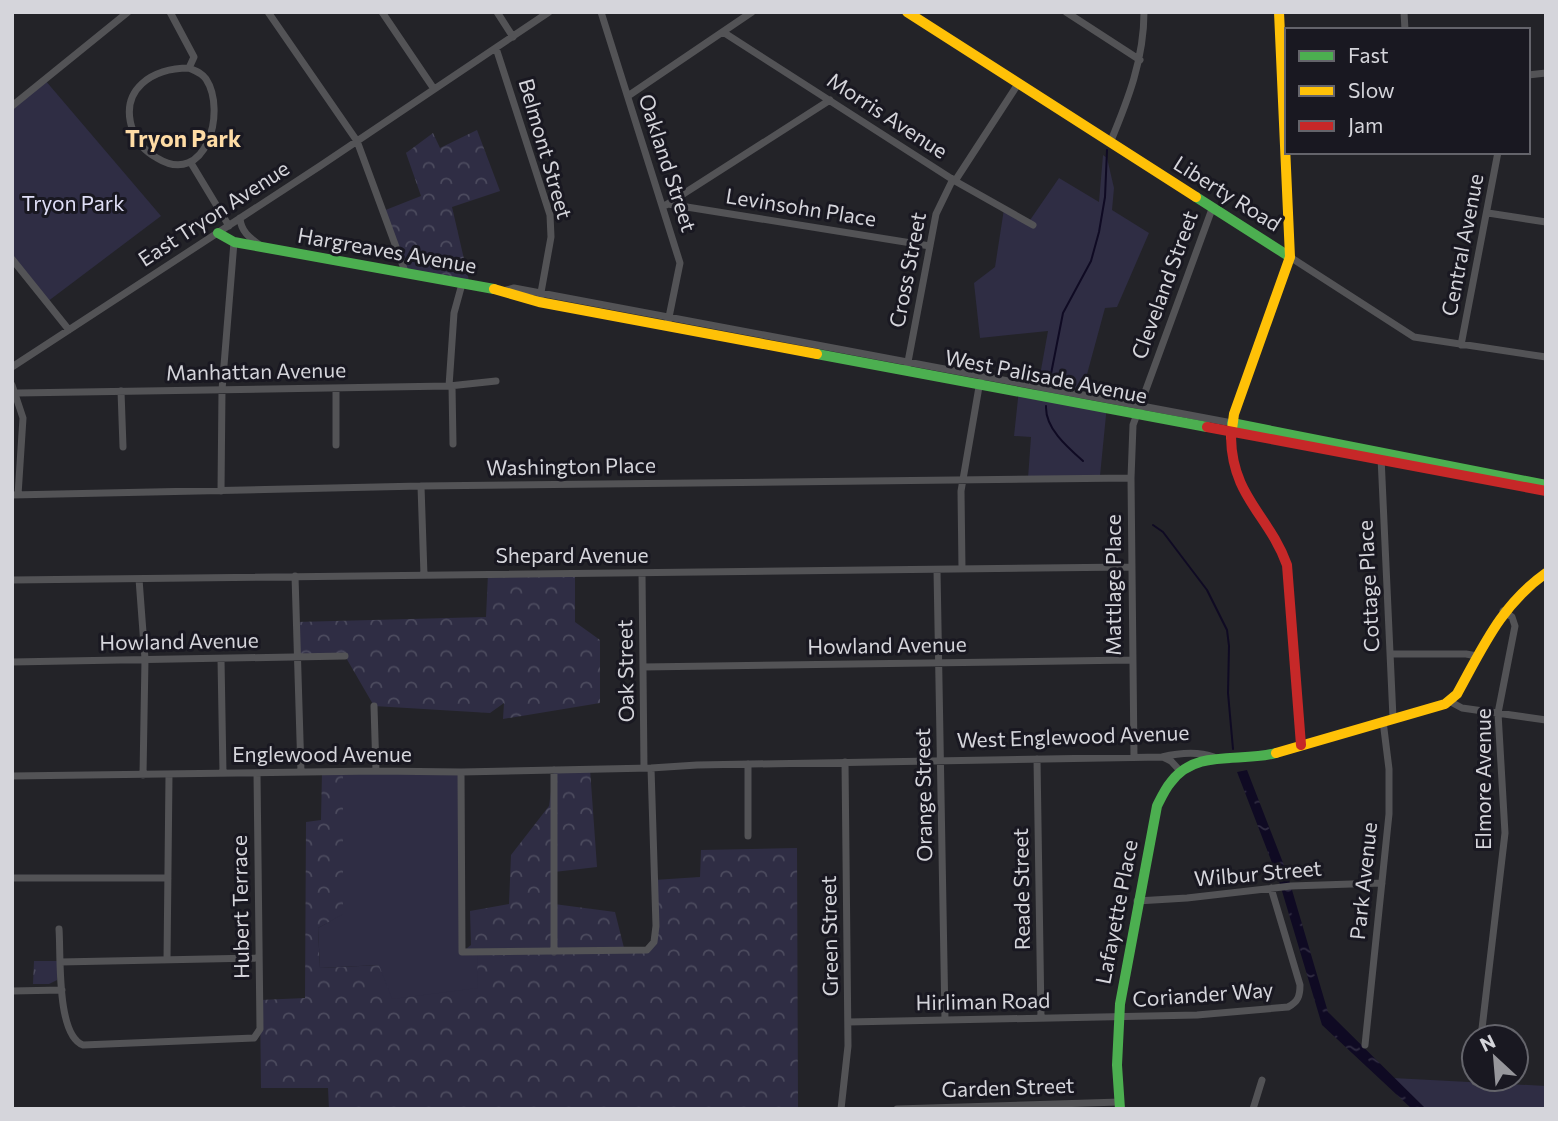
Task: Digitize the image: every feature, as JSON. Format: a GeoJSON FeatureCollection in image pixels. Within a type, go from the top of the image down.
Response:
{"type":"FeatureCollection","features":[{"type":"Feature","properties":{"kind":"street"},"geometry":{"type":"LineString","coordinates":[[12,106],[128,12]]}},
{"type":"Feature","properties":{"kind":"street"},"geometry":{"type":"LineString","coordinates":[[170,12],[194,57],[189,68]]}},
{"type":"Feature","properties":{"kind":"street"},"geometry":{"type":"LineString","coordinates":[[268,12],[357,141],[406,274]]}},
{"type":"Feature","properties":{"kind":"street"},"geometry":{"type":"LineString","coordinates":[[382,12],[434,89]]}},
{"type":"Feature","properties":{"kind":"street"},"geometry":{"type":"LineString","coordinates":[[496,12],[513,37]]}},
{"type":"Feature","properties":{"kind":"street","name":"East Tryon Avenue"},"geometry":{"type":"LineString","coordinates":[[12,367],[549,12]]}},
{"type":"Feature","properties":{"kind":"street","name":"Oakland Street"},"geometry":{"type":"LineString","coordinates":[[601,12],[665,206],[680,263],[668,322]]}},
{"type":"Feature","properties":{"kind":"street"},"geometry":{"type":"LineString","coordinates":[[628,96],[752,12]]}},
{"type":"Feature","properties":{"kind":"street","name":"Liberty Road"},"geometry":{"type":"LineString","coordinates":[[907,12],[1404,332],[1425,340],[1546,357]]}},
{"type":"Feature","properties":{"kind":"street"},"geometry":{"type":"LineString","coordinates":[[1066,12],[1140,60]]}},
{"type":"Feature","properties":{"kind":"street"},"geometry":{"type":"LineString","coordinates":[[1110,143],[1128,100],[1140,60],[1144,12]]}},
{"type":"Feature","properties":{"kind":"street"},"geometry":{"type":"LineString","coordinates":[[1279,12],[1285,119]]}},
{"type":"Feature","properties":{"kind":"street","name":"Morris Avenue"},"geometry":{"type":"LineString","coordinates":[[723,32],[954,180],[1034,225]]}},
{"type":"Feature","properties":{"kind":"street","name":"Belmont Street"},"geometry":{"type":"LineString","coordinates":[[496,48],[550,215],[551,237],[540,298]]}},
{"type":"Feature","properties":{"kind":"street"},"geometry":{"type":"LineString","coordinates":[[189,68],[200,72],[207,80],[213,103],[211,135],[200,155],[191,163],[172,166],[153,156],[138,142],[131,124],[130,114],[135,94],[145,80],[159,71],[189,68]]}},
{"type":"Feature","properties":{"kind":"street","name":"Cross Street"},"geometry":{"type":"LineString","coordinates":[[907,367],[941,201],[1018,84]]}},
{"type":"Feature","properties":{"kind":"street"},"geometry":{"type":"LineString","coordinates":[[665,206],[830,100]]}},
{"type":"Feature","properties":{"kind":"street"},"geometry":{"type":"LineString","coordinates":[[1286,154],[1290,257],[1231,427],[1238,482],[1278,543],[1287,565],[1301,745]]}},
{"type":"Feature","properties":{"kind":"street","name":"Central Avenue"},"geometry":{"type":"LineString","coordinates":[[1461,345],[1498,154]]}},
{"type":"Feature","properties":{"kind":"street"},"geometry":{"type":"LineString","coordinates":[[191,163],[229,226]]}},
{"type":"Feature","properties":{"kind":"street","name":"Levinsohn Place"},"geometry":{"type":"LineString","coordinates":[[665,206],[930,246]]}},
{"type":"Feature","properties":{"kind":"street","name":"Cleveland Street"},"geometry":{"type":"LineString","coordinates":[[1137,410],[1212,209]]}},
{"type":"Feature","properties":{"kind":"street"},"geometry":{"type":"LineString","coordinates":[[1488,213],[1546,222]]}},
{"type":"Feature","properties":{"kind":"street"},"geometry":{"type":"LineString","coordinates":[[240,218],[247,235],[264,248]]}},
{"type":"Feature","properties":{"kind":"street","name":"Hargreaves Avenue"},"geometry":{"type":"LineString","coordinates":[[218,233],[234,242],[503,291],[512,296],[540,298]]}},
{"type":"Feature","properties":{"kind":"street"},"geometry":{"type":"LineString","coordinates":[[221,491],[222,390],[234,242]]}},
{"type":"Feature","properties":{"kind":"street"},"geometry":{"type":"LineString","coordinates":[[12,259],[69,330]]}},
{"type":"Feature","properties":{"kind":"street"},"geometry":{"type":"LineString","coordinates":[[453,444],[451,386],[454,313],[462,284]]}},
{"type":"Feature","properties":{"kind":"street","name":"West Palisade Avenue"},"geometry":{"type":"LineString","coordinates":[[540,298],[1231,427],[1507,481],[1546,492]]}},
{"type":"Feature","properties":{"kind":"street","name":"Manhattan Avenue"},"geometry":{"type":"LineString","coordinates":[[17,393],[451,386],[496,381]]}},
{"type":"Feature","properties":{"kind":"street"},"geometry":{"type":"LineString","coordinates":[[962,569],[962,480],[980,381]]}},
{"type":"Feature","properties":{"kind":"street"},"geometry":{"type":"LineString","coordinates":[[12,385],[17,393],[23,433],[15,495]]}},
{"type":"Feature","properties":{"kind":"street"},"geometry":{"type":"LineString","coordinates":[[336,388],[336,445]]}},
{"type":"Feature","properties":{"kind":"street"},"geometry":{"type":"LineString","coordinates":[[121,391],[123,447]]}},
{"type":"Feature","properties":{"kind":"street","name":"Mattlage Place"},"geometry":{"type":"LineString","coordinates":[[1134,757],[1131,452],[1137,410]]}},
{"type":"Feature","properties":{"kind":"street","name":"Cottage Place"},"geometry":{"type":"LineString","coordinates":[[1381,456],[1390,654],[1388,720]]}},
{"type":"Feature","properties":{"kind":"street","name":"Washington Place"},"geometry":{"type":"LineString","coordinates":[[15,495],[421,486],[1131,478]]}},
{"type":"Feature","properties":{"kind":"street","name":"West Palisade Avenue"},"geometry":{"type":"LineString","coordinates":[[1507,481],[1546,485]]}},
{"type":"Feature","properties":{"kind":"street"},"geometry":{"type":"LineString","coordinates":[[421,486],[424,575]]}},
{"type":"Feature","properties":{"kind":"street","name":"Shepard Avenue"},"geometry":{"type":"LineString","coordinates":[[12,580],[1131,567]]}},
{"type":"Feature","properties":{"kind":"street","name":"Orange Street"},"geometry":{"type":"LineString","coordinates":[[937,570],[945,1020]]}},
{"type":"Feature","properties":{"kind":"street","name":"Oak Street"},"geometry":{"type":"LineString","coordinates":[[554,952],[647,950],[654,942],[656,926],[643,667],[642,573]]}},
{"type":"Feature","properties":{"kind":"street"},"geometry":{"type":"LineString","coordinates":[[1546,573],[1521,590],[1503,611],[1457,694],[1450,701],[1462,708],[1546,720]]}},
{"type":"Feature","properties":{"kind":"street"},"geometry":{"type":"LineString","coordinates":[[295,576],[300,772]]}},
{"type":"Feature","properties":{"kind":"street"},"geometry":{"type":"LineString","coordinates":[[139,579],[145,659],[143,775]]}},
{"type":"Feature","properties":{"kind":"street","name":"Elmore Avenue"},"geometry":{"type":"LineString","coordinates":[[1483,1023],[1504,833],[1498,713],[1516,626],[1512,617],[1503,611]]}},
{"type":"Feature","properties":{"kind":"street"},"geometry":{"type":"LineString","coordinates":[[1390,654],[1477,656]]}},
{"type":"Feature","properties":{"kind":"street","name":"Howland Avenue"},"geometry":{"type":"LineString","coordinates":[[12,662],[297,659],[345,656]]}},
{"type":"Feature","properties":{"kind":"street"},"geometry":{"type":"LineString","coordinates":[[221,659],[223,773]]}},
{"type":"Feature","properties":{"kind":"street","name":"Howland Avenue"},"geometry":{"type":"LineString","coordinates":[[643,667],[1132,660]]}},
{"type":"Feature","properties":{"kind":"street","name":"West Englewood Avenue"},"geometry":{"type":"LineString","coordinates":[[632,768],[1162,757],[1203,753],[1219,759],[1264,756],[1450,701]]}},
{"type":"Feature","properties":{"kind":"street"},"geometry":{"type":"LineString","coordinates":[[374,706],[376,771]]}},
{"type":"Feature","properties":{"kind":"street","name":"Park Avenue"},"geometry":{"type":"LineString","coordinates":[[1365,1045],[1389,791],[1388,720]]}},
{"type":"Feature","properties":{"kind":"street"},"geometry":{"type":"LineString","coordinates":[[1162,757],[1171,761],[1181,772],[1200,762],[1219,759]]}},
{"type":"Feature","properties":{"kind":"street","name":"Reade Street"},"geometry":{"type":"LineString","coordinates":[[1037,759],[1041,1018]]}},
{"type":"Feature","properties":{"kind":"street","name":"Green Street"},"geometry":{"type":"LineString","coordinates":[[841,1109],[848,1056],[845,762]]}},
{"type":"Feature","properties":{"kind":"street"},"geometry":{"type":"LineString","coordinates":[[748,764],[748,836]]}},
{"type":"Feature","properties":{"kind":"street","name":"Englewood Avenue"},"geometry":{"type":"LineString","coordinates":[[12,776],[632,768]]}},
{"type":"Feature","properties":{"kind":"street"},"geometry":{"type":"LineString","coordinates":[[461,772],[462,952],[554,952],[554,770]]}},
{"type":"Feature","properties":{"kind":"street","name":"Lafayette Place"},"geometry":{"type":"LineString","coordinates":[[1120,1105],[1118,1018],[1138,901],[1158,802],[1181,772]]}},
{"type":"Feature","properties":{"kind":"street","name":"Hubert Terrace"},"geometry":{"type":"LineString","coordinates":[[62,990],[70,1034],[83,1045],[254,1038],[260,1030],[257,773]]}},
{"type":"Feature","properties":{"kind":"street"},"geometry":{"type":"LineString","coordinates":[[167,960],[169,775]]}},
{"type":"Feature","properties":{"kind":"street"},"geometry":{"type":"LineString","coordinates":[[12,878],[168,878]]}},
{"type":"Feature","properties":{"kind":"street","name":"Wilbur Street"},"geometry":{"type":"LineString","coordinates":[[1138,901],[1292,886],[1382,883]]}},
{"type":"Feature","properties":{"kind":"street","name":"Coriander Way"},"geometry":{"type":"LineString","coordinates":[[1118,1018],[1280,1008],[1294,1003],[1300,995],[1300,985],[1272,888]]}},
{"type":"Feature","properties":{"kind":"street"},"geometry":{"type":"LineString","coordinates":[[12,991],[62,990],[59,929]]}},
{"type":"Feature","properties":{"kind":"street"},"geometry":{"type":"LineString","coordinates":[[60,962],[259,958]]}},
{"type":"Feature","properties":{"kind":"street","name":"Hirliman Road"},"geometry":{"type":"LineString","coordinates":[[848,1022],[1118,1018]]}},
{"type":"Feature","properties":{"kind":"street"},"geometry":{"type":"LineString","coordinates":[[1253,1109],[1262,1080]]}},
{"type":"Feature","properties":{"kind":"street","name":"Garden Street"},"geometry":{"type":"LineString","coordinates":[[897,1109],[1120,1105]]}},
{"type":"Feature","properties":{"kind":"green space","name":"Tryon Park"},"geometry":{"type":"Polygon","coordinates":[[[45,80],[161,216],[47,302],[12,259],[12,106],[45,80]]]}},
{"type":"Feature","properties":{"kind":"green space"},"geometry":{"type":"Polygon","coordinates":[[[477,130],[500,191],[452,207],[470,285],[406,274],[383,211],[421,196],[406,153],[433,133],[440,148],[477,130]]]}},
{"type":"Feature","properties":{"kind":"green space"},"geometry":{"type":"Polygon","coordinates":[[[1103,155],[1107,158],[1114,188],[1112,210],[1149,233],[1117,307],[1105,308],[1080,400],[1107,405],[1100,476],[1028,478],[1031,437],[1014,436],[1019,389],[1037,392],[1048,331],[980,338],[974,283],[995,267],[1004,209],[1028,223],[1059,178],[1099,202],[1103,155]]]}},
{"type":"Feature","properties":{"kind":"green space"},"geometry":{"type":"Polygon","coordinates":[[[488,574],[575,574],[575,622],[600,640],[600,703],[503,719],[504,703],[490,713],[374,706],[345,656],[297,658],[296,622],[486,617],[488,574]]]}},
{"type":"Feature","properties":{"kind":"green space"},"geometry":{"type":"Polygon","coordinates":[[[590,769],[597,867],[554,872],[554,904],[615,912],[625,952],[643,952],[654,942],[654,880],[700,877],[701,850],[797,848],[798,1109],[329,1109],[328,1088],[261,1088],[260,1000],[305,998],[306,822],[321,820],[322,772],[343,771],[343,915],[318,928],[320,968],[380,965],[462,952],[471,945],[470,911],[509,904],[511,855],[549,806],[554,770],[590,769]]]}},
{"type":"Feature","properties":{"kind":"green space"},"geometry":{"type":"Polygon","coordinates":[[[343,771],[461,772],[462,951],[477,952],[478,988],[392,999],[379,965],[320,968],[318,928],[343,914],[343,771]]]}},
{"type":"Feature","properties":{"kind":"green space"},"geometry":{"type":"Polygon","coordinates":[[[34,961],[57,961],[57,980],[49,984],[33,984],[34,961]]]}},
{"type":"Feature","properties":{"kind":"green space"},"geometry":{"type":"Polygon","coordinates":[[[1393,1078],[1460,1082],[1460,1093],[1530,1093],[1530,1085],[1546,1086],[1546,1109],[1426,1109],[1393,1078]]]}},
{"type":"Feature","properties":{"kind":"water"},"geometry":{"type":"Polygon","coordinates":[[[1247,770],[1287,873],[1328,1012],[1426,1109],[1412,1109],[1322,1025],[1279,881],[1237,772],[1247,770]]]}},
{"type":"Feature","properties":{"kind":"waterway"},"geometry":{"type":"LineString","coordinates":[[1049,384],[1063,313],[1091,261],[1099,232],[1105,197],[1107,150]]}},
{"type":"Feature","properties":{"kind":"waterway"},"geometry":{"type":"LineString","coordinates":[[1046,406],[1053,429],[1083,461]]}},
{"type":"Feature","properties":{"kind":"waterway"},"geometry":{"type":"LineString","coordinates":[[1153,525],[1163,532],[1207,590],[1227,630],[1228,693],[1233,749]]}},
{"type":"Feature","properties":{"kind":"traffic: fast"},"geometry":{"type":"LineString","coordinates":[[1196,197],[1290,257]]}},
{"type":"Feature","properties":{"kind":"traffic: fast"},"geometry":{"type":"LineString","coordinates":[[218,233],[234,242],[494,289]]}},
{"type":"Feature","properties":{"kind":"traffic: fast"},"geometry":{"type":"LineString","coordinates":[[817,354],[1207,427]]}},
{"type":"Feature","properties":{"kind":"traffic: fast"},"geometry":{"type":"LineString","coordinates":[[1232,423],[1546,485]]}},
{"type":"Feature","properties":{"kind":"traffic: fast"},"geometry":{"type":"LineString","coordinates":[[1120,1109],[1117,1065],[1120,1004],[1157,806],[1171,782],[1181,771],[1193,765],[1220,758],[1276,753]]}},
{"type":"Feature","properties":{"kind":"traffic: slow"},"geometry":{"type":"LineString","coordinates":[[907,12],[1196,197]]}},
{"type":"Feature","properties":{"kind":"traffic: slow"},"geometry":{"type":"LineString","coordinates":[[1279,12],[1285,146]]}},
{"type":"Feature","properties":{"kind":"traffic: slow"},"geometry":{"type":"LineString","coordinates":[[1231,437],[1234,414],[1290,257],[1285,154]]}},
{"type":"Feature","properties":{"kind":"traffic: slow"},"geometry":{"type":"LineString","coordinates":[[494,289],[539,302],[817,354]]}},
{"type":"Feature","properties":{"kind":"traffic: slow"},"geometry":{"type":"LineString","coordinates":[[1276,753],[1445,704],[1457,694],[1505,613],[1530,585],[1546,573]]}},
{"type":"Feature","properties":{"kind":"traffic: jam"},"geometry":{"type":"LineString","coordinates":[[1207,427],[1546,491]]}},
{"type":"Feature","properties":{"kind":"traffic: jam"},"geometry":{"type":"LineString","coordinates":[[1231,437],[1233,458],[1244,491],[1271,532],[1287,565],[1301,745]]}},
{"type":"Feature","properties":{"kind":"district","name":"Tryon Park"},"geometry":{"type":"Point","coordinates":[183,139]}}]}
